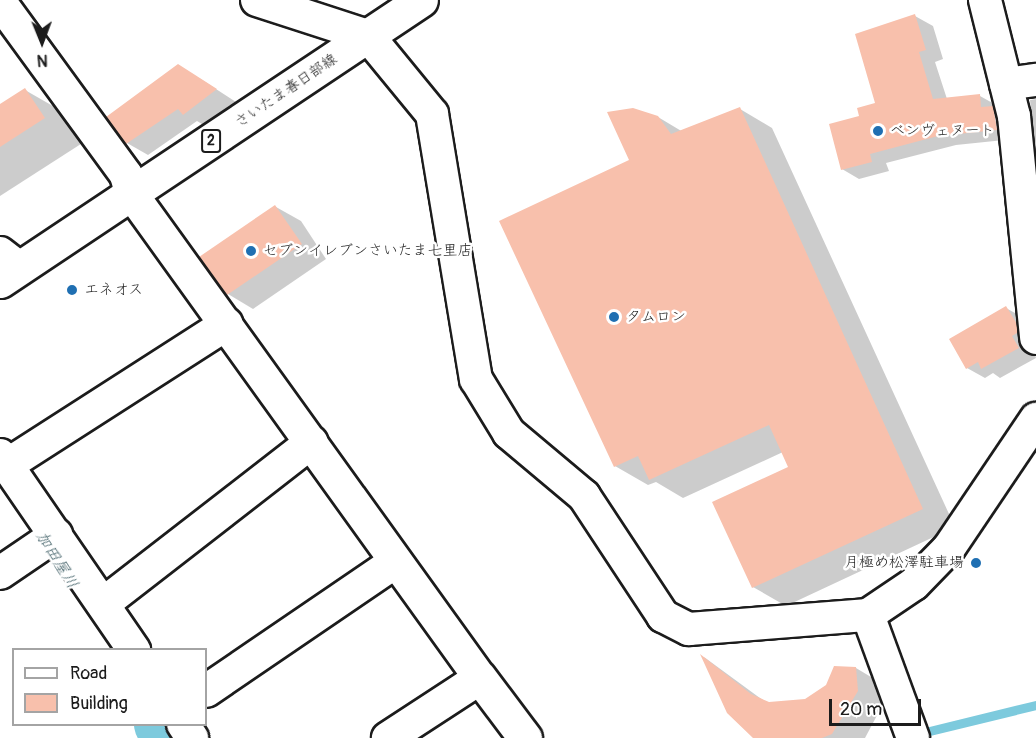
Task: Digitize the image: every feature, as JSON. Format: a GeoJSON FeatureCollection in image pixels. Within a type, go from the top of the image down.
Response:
{"type":"FeatureCollection","features":[{"type":"Feature","properties":{"kind":"main road","name":"さいたま春日部線"},"geometry":{"type":"LineString","coordinates":[[6,267],[131,193],[421,0]]}},
{"type":"Feature","properties":{"kind":"main road"},"geometry":{"type":"LineString","coordinates":[[480,678],[525,738]]}},
{"type":"Feature","properties":{"kind":"street"},"geometry":{"type":"LineString","coordinates":[[257,0],[368,36],[432,114],[476,379],[509,433],[584,496],[663,616],[689,629],[868,615],[914,584],[949,548],[1036,419]]}},
{"type":"Feature","properties":{"kind":"street"},"geometry":{"type":"LineString","coordinates":[[985,0],[1021,82],[1014,116],[1028,185],[1036,338]]}},
{"type":"Feature","properties":{"kind":"street"},"geometry":{"type":"LineString","coordinates":[[0,2],[126,175],[131,193],[480,678],[388,738]]}},
{"type":"Feature","properties":{"kind":"street"},"geometry":{"type":"LineString","coordinates":[[133,648],[104,604],[43,544],[4,460],[227,324]]}},
{"type":"Feature","properties":{"kind":"street"},"geometry":{"type":"LineString","coordinates":[[104,604],[312,442]]}},
{"type":"Feature","properties":{"kind":"street"},"geometry":{"type":"LineString","coordinates":[[0,573],[43,544]]}},
{"type":"Feature","properties":{"kind":"street"},"geometry":{"type":"LineString","coordinates":[[207,689],[395,562]]}},
{"type":"Feature","properties":{"kind":"street"},"geometry":{"type":"LineString","coordinates":[[868,615],[913,738]]}},
{"type":"Feature","properties":{"kind":"building"},"geometry":{"type":"Polygon","coordinates":[[[915,14],[926,50],[919,52],[933,99],[980,94],[981,107],[993,106],[997,130],[938,136],[870,154],[872,162],[841,170],[829,124],[859,116],[857,108],[875,103],[855,34],[915,14]]]}},
{"type":"Feature","properties":{"kind":"building"},"geometry":{"type":"Polygon","coordinates":[[[178,64],[217,89],[183,115],[178,109],[126,144],[106,117],[178,64]]]}},
{"type":"Feature","properties":{"kind":"building"},"geometry":{"type":"Polygon","coordinates":[[[25,88],[45,118],[0,147],[0,104],[25,88]]]}},
{"type":"Feature","properties":{"kind":"building"},"geometry":{"type":"Polygon","coordinates":[[[740,107],[923,509],[752,588],[712,502],[788,467],[769,425],[649,480],[638,456],[614,467],[499,221],[629,160],[607,112],[633,108],[658,116],[671,134],[740,107]]]}},
{"type":"Feature","properties":{"kind":"building","name":"セブンイレブンさいたま七里店"},"geometry":{"type":"Polygon","coordinates":[[[275,205],[302,244],[227,295],[199,257],[275,205]]]}},
{"type":"Feature","properties":{"kind":"building"},"geometry":{"type":"Polygon","coordinates":[[[1006,306],[1017,324],[1017,333],[1012,336],[1019,348],[981,369],[978,362],[966,369],[949,339],[1006,306]]]}},
{"type":"Feature","properties":{"kind":"building"},"geometry":{"type":"Polygon","coordinates":[[[700,654],[751,694],[769,702],[805,699],[826,685],[834,666],[856,667],[858,691],[832,734],[822,738],[753,738],[727,713],[700,654]]]}},
{"type":"Feature","properties":{"kind":"waterway"},"geometry":{"type":"LineString","coordinates":[[917,734],[1036,705]]}},
{"type":"Feature","properties":{"kind":"waterway","name":"加田屋川"},"geometry":{"type":"LineString","coordinates":[[163,726],[171,738]]}},
{"type":"Feature","properties":{"kind":"place","name":"ベンヴェヌート"},"geometry":{"type":"Point","coordinates":[878,131]}},
{"type":"Feature","properties":{"kind":"place","name":"セブンイレブンさいたま七里店"},"geometry":{"type":"Point","coordinates":[251,251]}},
{"type":"Feature","properties":{"kind":"place","name":"エネオス"},"geometry":{"type":"Point","coordinates":[72,290]}},
{"type":"Feature","properties":{"kind":"place","name":"タムロン"},"geometry":{"type":"Point","coordinates":[614,317]}},
{"type":"Feature","properties":{"kind":"place","name":"月極め松澤駐車場"},"geometry":{"type":"Point","coordinates":[976,563]}}]}
